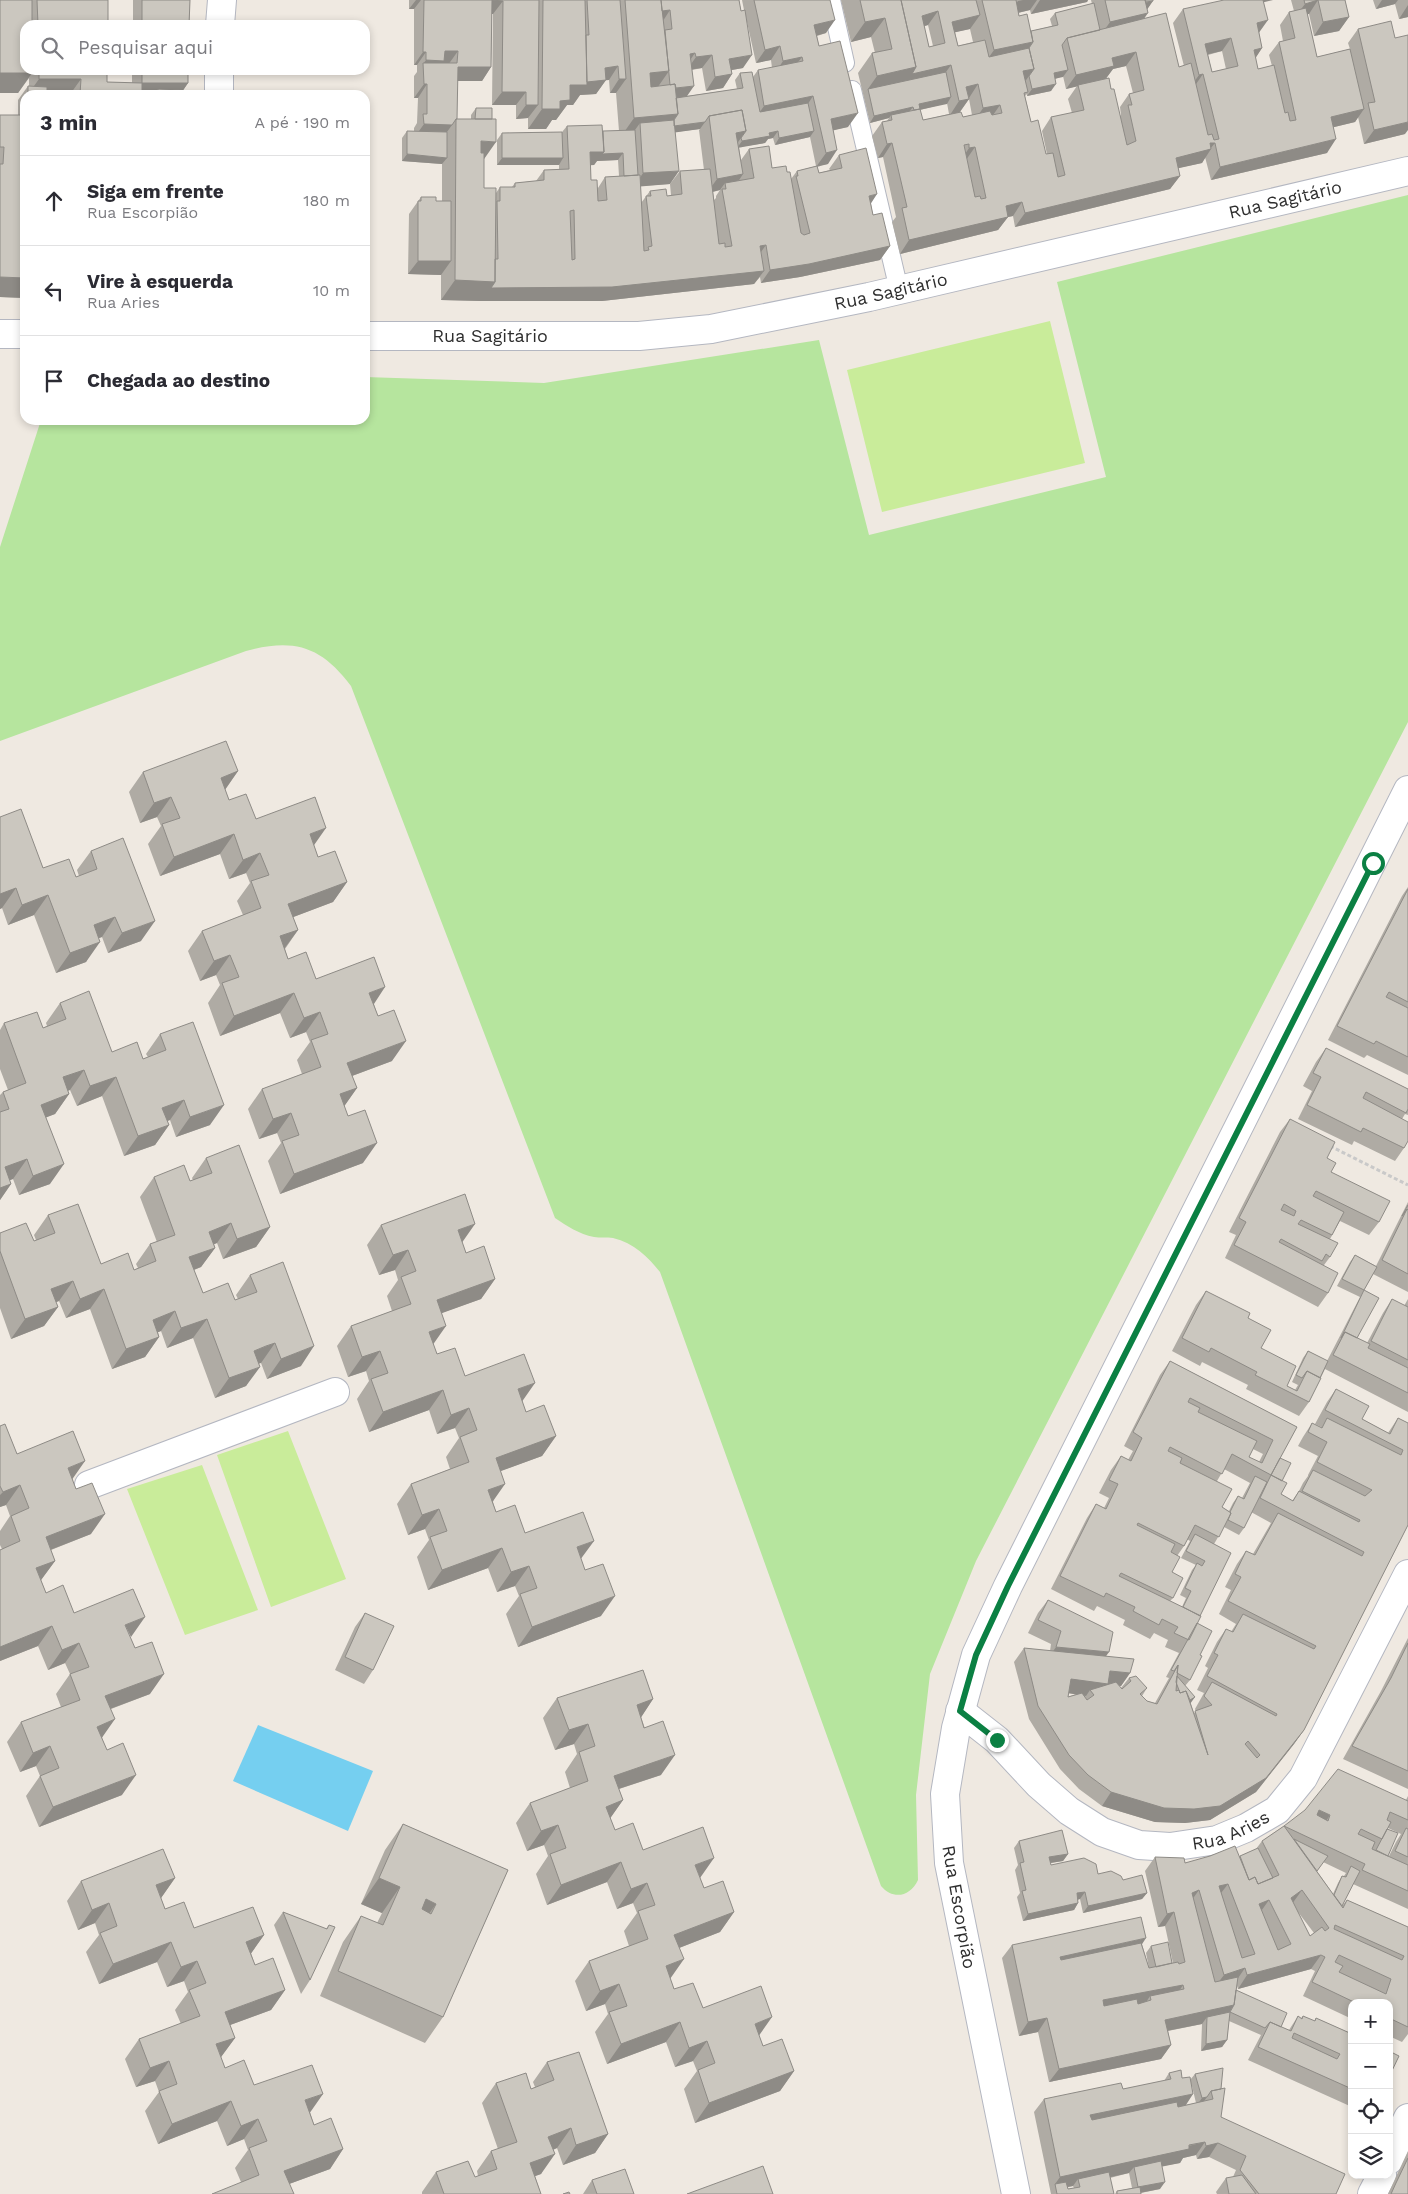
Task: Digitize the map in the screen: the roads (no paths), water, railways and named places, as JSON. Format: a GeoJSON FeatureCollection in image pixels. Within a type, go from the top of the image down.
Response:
{"type":"FeatureCollection","features":[{"type":"Feature","properties":{"kind":"street"},"geometry":{"type":"LineString","coordinates":[[220,20],[222,0]]}},
{"type":"Feature","properties":{"kind":"street"},"geometry":{"type":"LineString","coordinates":[[219,75],[219,90]]}},
{"type":"Feature","properties":{"kind":"street","name":"Rua Sagitário"},"geometry":{"type":"LineString","coordinates":[[370,336],[639,336],[711,328],[899,290],[1408,171]]}},
{"type":"Feature","properties":{"kind":"street"},"geometry":{"type":"LineString","coordinates":[[0,334],[20,334]]}},
{"type":"Feature","properties":{"kind":"street","name":"Rua Escorpião"},"geometry":{"type":"LineString","coordinates":[[1016,2194],[948,1863],[945,1794],[960,1711],[976,1655],[1008,1586],[1408,790]]}},
{"type":"Feature","properties":{"kind":"street"},"geometry":{"type":"LineString","coordinates":[[89,1485],[335,1392]]}},
{"type":"Feature","properties":{"kind":"street","name":"Rua Aries"},"geometry":{"type":"LineString","coordinates":[[960,1711],[997,1740],[1039,1784],[1069,1811],[1102,1832],[1140,1845],[1170,1847],[1217,1840],[1246,1828],[1276,1810],[1303,1778],[1408,1574]]}},
{"type":"Feature","properties":{"kind":"street"},"geometry":{"type":"LineString","coordinates":[[1393,2151],[1408,2118]]}},
{"type":"Feature","properties":{"kind":"street"},"geometry":{"type":"LineString","coordinates":[[1372,2194],[1380,2179]]}},
{"type":"Feature","properties":{"kind":"lane"},"geometry":{"type":"LineString","coordinates":[[830,0],[899,290]]}},
{"type":"Feature","properties":{"kind":"water"},"geometry":{"type":"Polygon","coordinates":[[[258,1725],[373,1771],[348,1831],[233,1781],[258,1725]]]}}]}
